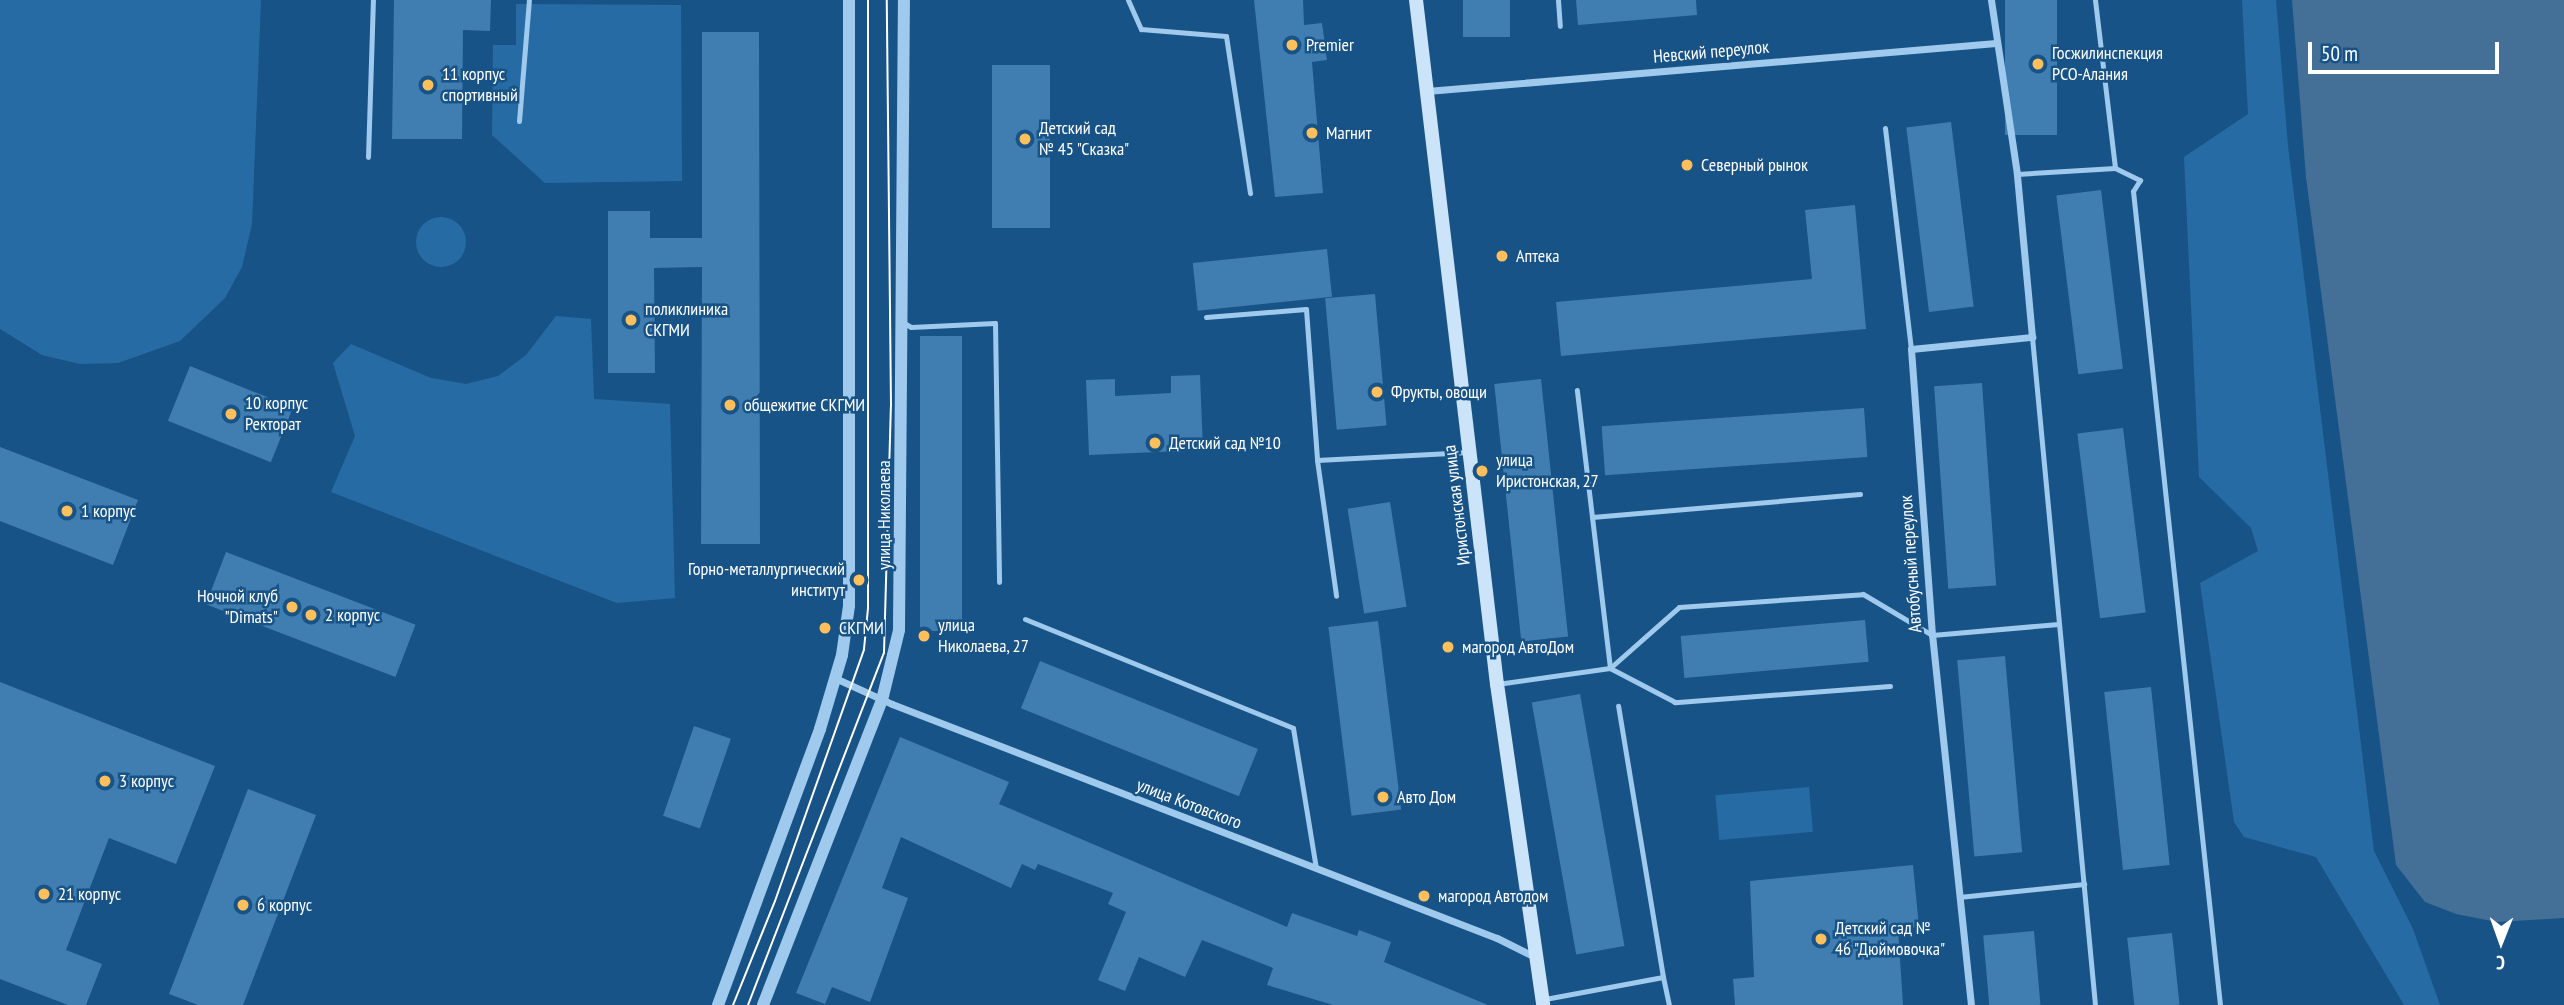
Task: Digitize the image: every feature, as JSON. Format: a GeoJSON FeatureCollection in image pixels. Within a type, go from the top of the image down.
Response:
{"type":"FeatureCollection","features":[{"type":"Feature","properties":{"kind":"main road","name":"Иристонская улица"},"geometry":{"type":"LineString","coordinates":[[1416,0],[1497,684],[1533,956],[1542,1002]]}},
{"type":"Feature","properties":{"kind":"street","name":"улица Николаева"},"geometry":{"type":"LineString","coordinates":[[718,1005],[749,931],[835,678],[849,606],[849,0]]}},
{"type":"Feature","properties":{"kind":"street","name":"улица Николаева"},"geometry":{"type":"LineString","coordinates":[[763,1005],[882,700],[899,630],[904,0]]}},
{"type":"Feature","properties":{"kind":"street"},"geometry":{"type":"LineString","coordinates":[[1912,349],[2032,337],[2017,174],[1991,0]]}},
{"type":"Feature","properties":{"kind":"street","name":"Невский переулок"},"geometry":{"type":"LineString","coordinates":[[1427,92],[1996,43]]}},
{"type":"Feature","properties":{"kind":"street","name":"Автобусный переулок"},"geometry":{"type":"LineString","coordinates":[[1912,349],[1932,635],[1971,1005]]}},
{"type":"Feature","properties":{"kind":"street","name":"улица Котовского"},"geometry":{"type":"LineString","coordinates":[[835,678],[882,700],[1317,871],[1497,938],[1533,956]]}},
{"type":"Feature","properties":{"kind":"lane"},"geometry":{"type":"LineString","coordinates":[[368,157],[373,0]]}},
{"type":"Feature","properties":{"kind":"lane"},"geometry":{"type":"LineString","coordinates":[[519,121],[529,0]]}},
{"type":"Feature","properties":{"kind":"lane"},"geometry":{"type":"LineString","coordinates":[[1128,0],[1141,29],[1226,36],[1250,193]]}},
{"type":"Feature","properties":{"kind":"lane"},"geometry":{"type":"LineString","coordinates":[[1558,0],[1560,26]]}},
{"type":"Feature","properties":{"kind":"lane"},"geometry":{"type":"LineString","coordinates":[[2095,0],[2115,168]]}},
{"type":"Feature","properties":{"kind":"lane"},"geometry":{"type":"LineString","coordinates":[[1885,128],[1912,349]]}},
{"type":"Feature","properties":{"kind":"lane"},"geometry":{"type":"LineString","coordinates":[[2017,174],[2115,168],[2140,180],[2133,191],[2220,1005]]}},
{"type":"Feature","properties":{"kind":"lane"},"geometry":{"type":"LineString","coordinates":[[1206,317],[1306,309],[1317,460],[1336,596]]}},
{"type":"Feature","properties":{"kind":"lane"},"geometry":{"type":"LineString","coordinates":[[903,323],[911,327],[995,323],[999,582]]}},
{"type":"Feature","properties":{"kind":"lane"},"geometry":{"type":"LineString","coordinates":[[2032,337],[2095,1005]]}},
{"type":"Feature","properties":{"kind":"lane"},"geometry":{"type":"LineString","coordinates":[[1577,390],[1610,668]]}},
{"type":"Feature","properties":{"kind":"lane"},"geometry":{"type":"LineString","coordinates":[[1317,460],[1470,452]]}},
{"type":"Feature","properties":{"kind":"lane"},"geometry":{"type":"LineString","coordinates":[[1592,517],[1860,494]]}},
{"type":"Feature","properties":{"kind":"lane"},"geometry":{"type":"LineString","coordinates":[[1497,684],[1610,668],[1679,607],[1863,594],[1932,635],[2059,624]]}},
{"type":"Feature","properties":{"kind":"lane"},"geometry":{"type":"LineString","coordinates":[[1025,619],[1293,728],[1317,871]]}},
{"type":"Feature","properties":{"kind":"lane"},"geometry":{"type":"LineString","coordinates":[[1610,668],[1675,702],[1890,686]]}},
{"type":"Feature","properties":{"kind":"lane"},"geometry":{"type":"LineString","coordinates":[[1618,706],[1669,1005]]}},
{"type":"Feature","properties":{"kind":"lane"},"geometry":{"type":"LineString","coordinates":[[1959,897],[2084,884]]}},
{"type":"Feature","properties":{"kind":"lane"},"geometry":{"type":"LineString","coordinates":[[1542,1002],[1663,976]]}},
{"type":"Feature","properties":{"kind":"shaded area"},"geometry":{"type":"Polygon","coordinates":[[[0,0],[261,0],[252,224],[242,267],[225,298],[180,341],[118,363],[80,364],[42,355],[0,329],[0,0]]]}},
{"type":"Feature","properties":{"kind":"shaded area"},"geometry":{"type":"Polygon","coordinates":[[[2242,0],[2276,0],[2288,146],[2374,851],[2413,929],[2440,1005],[2404,1005],[2316,857],[2244,837],[2234,822],[2200,583],[2258,551],[2251,528],[2199,477],[2184,157],[2248,114],[2242,0]]]}},
{"type":"Feature","properties":{"kind":"shaded area"},"geometry":{"type":"Polygon","coordinates":[[[2292,0],[2564,0],[2564,918],[2497,922],[2456,914],[2425,902],[2396,865],[2306,177],[2292,0]]]}},
{"type":"Feature","properties":{"kind":"shaded area"},"geometry":{"type":"Polygon","coordinates":[[[516,4],[681,5],[682,181],[545,183],[492,135],[493,45],[516,45],[516,4]]]}},
{"type":"Feature","properties":{"kind":"shaded area"},"geometry":{"type":"Polygon","coordinates":[[[441,217],[459,224],[466,242],[459,260],[441,267],[423,260],[416,242],[423,224],[441,217]]]}},
{"type":"Feature","properties":{"kind":"shaded area"},"geometry":{"type":"Polygon","coordinates":[[[556,316],[591,319],[594,399],[670,404],[675,598],[617,603],[331,492],[355,436],[333,363],[351,344],[431,378],[466,384],[498,376],[526,355],[556,316]]]}},
{"type":"Feature","properties":{"kind":"shaded area"},"geometry":{"type":"Polygon","coordinates":[[[1809,787],[1813,832],[1719,840],[1715,795],[1809,787]]]}},
{"type":"Feature","properties":{"kind":"building","name":"11 корпус спортивный"},"geometry":{"type":"Polygon","coordinates":[[[394,0],[491,0],[490,31],[463,30],[462,139],[392,139],[394,0]]]}},
{"type":"Feature","properties":{"kind":"building"},"geometry":{"type":"Polygon","coordinates":[[[1254,0],[1303,0],[1304,25],[1322,23],[1327,60],[1312,62],[1323,193],[1275,197],[1254,0]]]}},
{"type":"Feature","properties":{"kind":"building"},"geometry":{"type":"Polygon","coordinates":[[[1463,0],[1510,0],[1510,37],[1463,37],[1463,0]]]}},
{"type":"Feature","properties":{"kind":"building"},"geometry":{"type":"Polygon","coordinates":[[[1576,0],[1696,0],[1697,15],[1578,25],[1576,0]]]}},
{"type":"Feature","properties":{"kind":"building","name":"Госжилинспекция РСО-Алания"},"geometry":{"type":"Polygon","coordinates":[[[2005,0],[2057,0],[2057,135],[2005,135],[2005,0]]]}},
{"type":"Feature","properties":{"kind":"building","name":"общежитие СКГМИ"},"geometry":{"type":"Polygon","coordinates":[[[702,32],[759,32],[760,544],[701,544],[702,267],[654,268],[655,373],[608,373],[608,211],[650,211],[650,238],[702,238],[702,32]]]}},
{"type":"Feature","properties":{"kind":"building"},"geometry":{"type":"Polygon","coordinates":[[[992,65],[1050,65],[1050,228],[992,228],[992,65]]]}},
{"type":"Feature","properties":{"kind":"building"},"geometry":{"type":"Polygon","coordinates":[[[1951,122],[1974,307],[1929,312],[1906,127],[1951,122]]]}},
{"type":"Feature","properties":{"kind":"building"},"geometry":{"type":"Polygon","coordinates":[[[2101,190],[2123,369],[2078,374],[2056,195],[2101,190]]]}},
{"type":"Feature","properties":{"kind":"building"},"geometry":{"type":"Polygon","coordinates":[[[1855,205],[1866,329],[1561,356],[1556,302],[1812,279],[1805,210],[1855,205]]]}},
{"type":"Feature","properties":{"kind":"building"},"geometry":{"type":"Polygon","coordinates":[[[1327,249],[1332,297],[1198,311],[1193,263],[1327,249]]]}},
{"type":"Feature","properties":{"kind":"building"},"geometry":{"type":"Polygon","coordinates":[[[1375,294],[1387,425],[1337,430],[1325,298],[1375,294]]]}},
{"type":"Feature","properties":{"kind":"building"},"geometry":{"type":"Polygon","coordinates":[[[920,336],[962,336],[962,631],[920,631],[920,336]]]}},
{"type":"Feature","properties":{"kind":"building","name":"10 корпус Ректорат"},"geometry":{"type":"Polygon","coordinates":[[[190,366],[293,408],[271,462],[168,421],[190,366]]]}},
{"type":"Feature","properties":{"kind":"building"},"geometry":{"type":"Polygon","coordinates":[[[1200,375],[1203,450],[1089,455],[1086,380],[1115,379],[1115,396],[1171,393],[1171,376],[1200,375]]]}},
{"type":"Feature","properties":{"kind":"building"},"geometry":{"type":"Polygon","coordinates":[[[1541,379],[1568,637],[1521,641],[1494,384],[1541,379]]]}},
{"type":"Feature","properties":{"kind":"building"},"geometry":{"type":"Polygon","coordinates":[[[1982,383],[1996,586],[1948,589],[1934,386],[1982,383]]]}},
{"type":"Feature","properties":{"kind":"building"},"geometry":{"type":"Polygon","coordinates":[[[1864,408],[1867,457],[1605,475],[1602,426],[1864,408]]]}},
{"type":"Feature","properties":{"kind":"building"},"geometry":{"type":"Polygon","coordinates":[[[2123,428],[2146,613],[2100,618],[2077,434],[2123,428]]]}},
{"type":"Feature","properties":{"kind":"building","name":"1 корпус"},"geometry":{"type":"Polygon","coordinates":[[[0,447],[138,500],[113,565],[0,521],[0,447]]]}},
{"type":"Feature","properties":{"kind":"building"},"geometry":{"type":"Polygon","coordinates":[[[1390,502],[1407,607],[1364,613],[1348,509],[1390,502]]]}},
{"type":"Feature","properties":{"kind":"building","name":"2 корпус"},"geometry":{"type":"Polygon","coordinates":[[[226,552],[416,625],[395,677],[206,604],[226,552]]]}},
{"type":"Feature","properties":{"kind":"building"},"geometry":{"type":"Polygon","coordinates":[[[1865,620],[1869,662],[1684,678],[1681,636],[1865,620]]]}},
{"type":"Feature","properties":{"kind":"building"},"geometry":{"type":"Polygon","coordinates":[[[1378,621],[1401,810],[1352,816],[1328,627],[1378,621]]]}},
{"type":"Feature","properties":{"kind":"building"},"geometry":{"type":"Polygon","coordinates":[[[2005,656],[2022,852],[1974,856],[1957,660],[2005,656]]]}},
{"type":"Feature","properties":{"kind":"building"},"geometry":{"type":"Polygon","coordinates":[[[1040,661],[1258,749],[1239,796],[1021,708],[1040,661]]]}},
{"type":"Feature","properties":{"kind":"building"},"geometry":{"type":"Polygon","coordinates":[[[0,682],[215,766],[176,864],[109,838],[66,950],[102,964],[86,1005],[68,1005],[0,979],[0,682]]]}},
{"type":"Feature","properties":{"kind":"building"},"geometry":{"type":"Polygon","coordinates":[[[2151,687],[2170,865],[2123,870],[2104,692],[2151,687]]]}},
{"type":"Feature","properties":{"kind":"building"},"geometry":{"type":"Polygon","coordinates":[[[1580,694],[1624,946],[1576,955],[1532,703],[1580,694]]]}},
{"type":"Feature","properties":{"kind":"building"},"geometry":{"type":"Polygon","coordinates":[[[694,726],[731,739],[700,829],[663,816],[694,726]]]}},
{"type":"Feature","properties":{"kind":"building"},"geometry":{"type":"Polygon","coordinates":[[[900,737],[1009,782],[999,804],[1287,927],[1292,913],[1357,936],[1359,930],[1391,942],[1384,962],[1488,1005],[1333,1005],[1267,985],[1273,968],[1202,940],[1185,977],[1139,957],[1125,991],[1098,980],[1126,912],[1108,904],[1113,893],[1038,864],[1035,870],[1022,864],[1011,888],[901,837],[882,888],[908,898],[870,1002],[832,987],[825,1004],[796,993],[900,737]]]}},
{"type":"Feature","properties":{"kind":"building","name":"6 корпус"},"geometry":{"type":"Polygon","coordinates":[[[248,789],[316,815],[243,1005],[198,1005],[169,994],[248,789]]]}},
{"type":"Feature","properties":{"kind":"building","name":"Детский сад № 46 \"Дюймовочка\""},"geometry":{"type":"Polygon","coordinates":[[[1913,865],[1919,927],[1898,929],[1903,1005],[1735,1005],[1733,979],[1754,977],[1750,881],[1913,865]]]}},
{"type":"Feature","properties":{"kind":"building"},"geometry":{"type":"Polygon","coordinates":[[[2034,931],[2040,1005],[1989,1005],[1983,935],[2034,931]]]}},
{"type":"Feature","properties":{"kind":"building"},"geometry":{"type":"Polygon","coordinates":[[[2172,933],[2180,1005],[2134,1005],[2127,938],[2172,933]]]}},
{"type":"Feature","properties":{"kind":"tram line"},"geometry":{"type":"LineString","coordinates":[[733,1005],[775,901],[864,649],[868,608],[868,0]]}},
{"type":"Feature","properties":{"kind":"tram line"},"geometry":{"type":"LineString","coordinates":[[748,1005],[884,653],[891,406],[887,0]]}},
{"type":"Feature","properties":{"kind":"place","name":"Premier"},"geometry":{"type":"Point","coordinates":[1292,45]}},
{"type":"Feature","properties":{"kind":"place","name":"Госжилинспекция РСО-Алания"},"geometry":{"type":"Point","coordinates":[2038,64]}},
{"type":"Feature","properties":{"kind":"place","name":"11 корпус спортивный"},"geometry":{"type":"Point","coordinates":[428,85]}},
{"type":"Feature","properties":{"kind":"place","name":"Магнит"},"geometry":{"type":"Point","coordinates":[1312,133]}},
{"type":"Feature","properties":{"kind":"place","name":"Детский сад № 45 \"Сказка\""},"geometry":{"type":"Point","coordinates":[1025,139]}},
{"type":"Feature","properties":{"kind":"place","name":"Северный рынок"},"geometry":{"type":"Point","coordinates":[1687,165]}},
{"type":"Feature","properties":{"kind":"place","name":"Аптека"},"geometry":{"type":"Point","coordinates":[1502,256]}},
{"type":"Feature","properties":{"kind":"place","name":"поликлиника СКГМИ"},"geometry":{"type":"Point","coordinates":[631,320]}},
{"type":"Feature","properties":{"kind":"place","name":"Фрукты, овощи"},"geometry":{"type":"Point","coordinates":[1377,392]}},
{"type":"Feature","properties":{"kind":"place","name":"общежитие СКГМИ"},"geometry":{"type":"Point","coordinates":[730,405]}},
{"type":"Feature","properties":{"kind":"place","name":"10 корпус Ректорат"},"geometry":{"type":"Point","coordinates":[231,414]}},
{"type":"Feature","properties":{"kind":"place","name":"Детский сад №10"},"geometry":{"type":"Point","coordinates":[1155,443]}},
{"type":"Feature","properties":{"kind":"place","name":"улица Иристонская, 27"},"geometry":{"type":"Point","coordinates":[1482,471]}},
{"type":"Feature","properties":{"kind":"place","name":"1 корпус"},"geometry":{"type":"Point","coordinates":[67,511]}},
{"type":"Feature","properties":{"kind":"place","name":"Горно-металлургический институт"},"geometry":{"type":"Point","coordinates":[859,580]}},
{"type":"Feature","properties":{"kind":"place","name":"Ночной клуб \"Dimats\""},"geometry":{"type":"Point","coordinates":[292,607]}},
{"type":"Feature","properties":{"kind":"place","name":"2 корпус"},"geometry":{"type":"Point","coordinates":[311,615]}},
{"type":"Feature","properties":{"kind":"place","name":"СКГМИ"},"geometry":{"type":"Point","coordinates":[825,628]}},
{"type":"Feature","properties":{"kind":"place","name":"улица Николаева, 27"},"geometry":{"type":"Point","coordinates":[924,636]}},
{"type":"Feature","properties":{"kind":"place","name":"магород АвтоДом"},"geometry":{"type":"Point","coordinates":[1448,647]}},
{"type":"Feature","properties":{"kind":"place","name":"3 корпус"},"geometry":{"type":"Point","coordinates":[105,781]}},
{"type":"Feature","properties":{"kind":"place","name":"Авто Дом"},"geometry":{"type":"Point","coordinates":[1383,797]}},
{"type":"Feature","properties":{"kind":"place","name":"21 корпус"},"geometry":{"type":"Point","coordinates":[44,894]}},
{"type":"Feature","properties":{"kind":"place","name":"магород Автодом"},"geometry":{"type":"Point","coordinates":[1424,896]}},
{"type":"Feature","properties":{"kind":"place","name":"6 корпус"},"geometry":{"type":"Point","coordinates":[243,905]}},
{"type":"Feature","properties":{"kind":"place","name":"Детский сад № 46 \"Дюймовочка\""},"geometry":{"type":"Point","coordinates":[1821,939]}}]}
